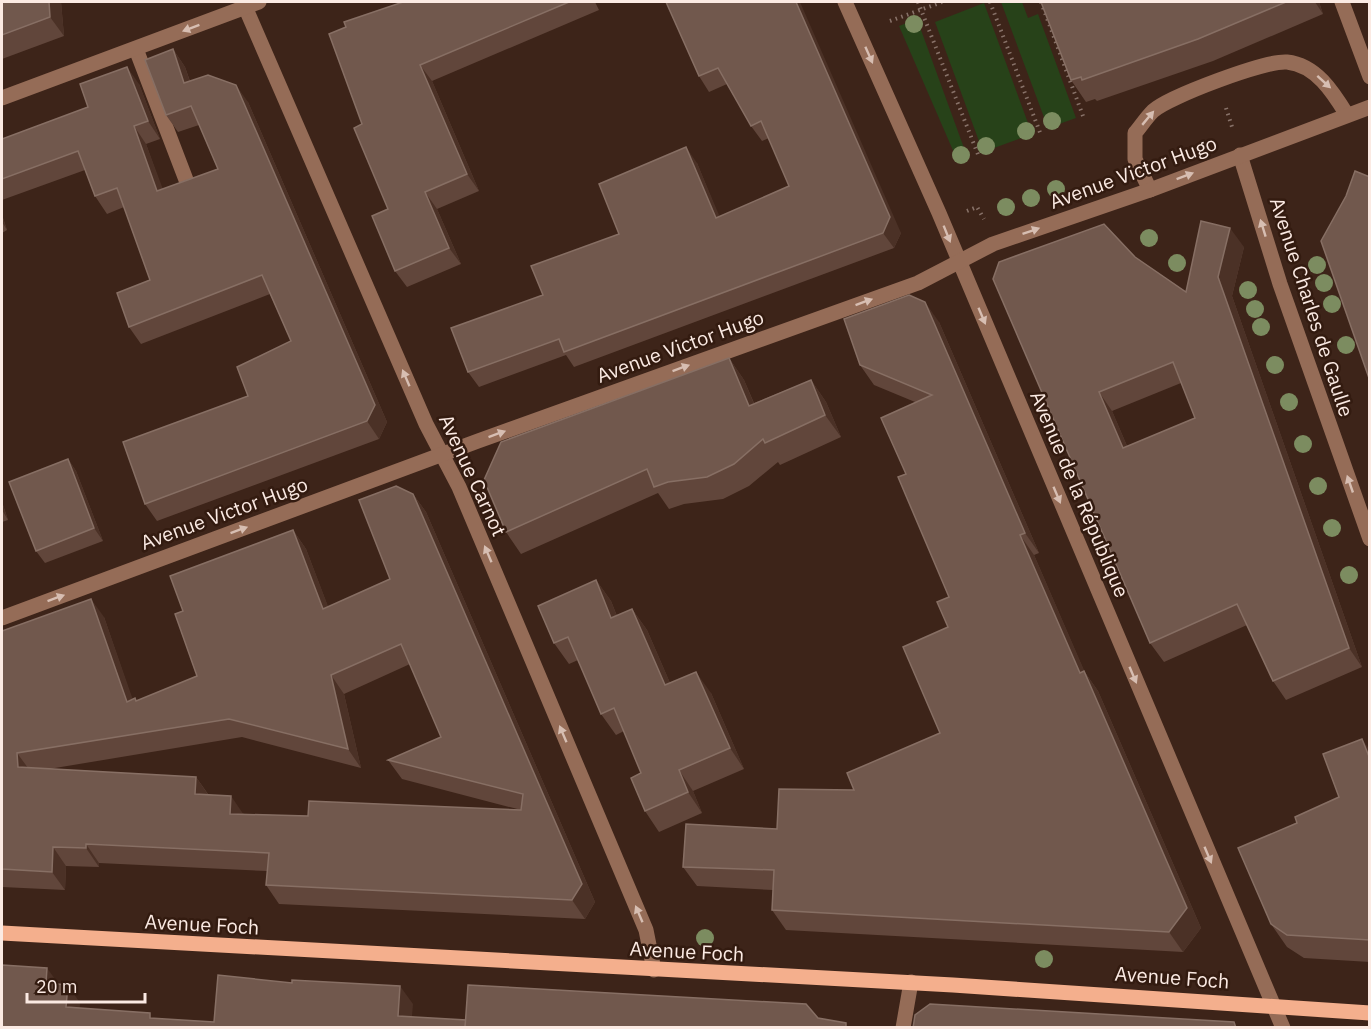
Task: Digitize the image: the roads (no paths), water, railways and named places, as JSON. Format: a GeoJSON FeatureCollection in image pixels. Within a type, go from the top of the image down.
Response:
{"type":"FeatureCollection","features":[{"type":"Feature","properties":{"kind":"main road","name":"Avenue Foch"},"geometry":{"type":"LineString","coordinates":[[2,933],[654,970],[911,982],[1273,1004],[1370,1013]]}},
{"type":"Feature","properties":{"kind":"street","name":"Avenue de la République"},"geometry":{"type":"LineString","coordinates":[[845,2],[958,262],[1283,1028]]}},
{"type":"Feature","properties":{"kind":"street"},"geometry":{"type":"LineString","coordinates":[[1342,2],[1365,49],[1370,77]]}},
{"type":"Feature","properties":{"kind":"street"},"geometry":{"type":"LineString","coordinates":[[2,98],[136,49],[245,3]]}},
{"type":"Feature","properties":{"kind":"street","name":"Avenue Carnot"},"geometry":{"type":"LineString","coordinates":[[245,3],[426,424],[459,487],[646,930],[654,970]]}},
{"type":"Feature","properties":{"kind":"street"},"geometry":{"type":"LineString","coordinates":[[136,49],[188,185]]}},
{"type":"Feature","properties":{"kind":"street"},"geometry":{"type":"LineString","coordinates":[[1149,190],[1135,159],[1135,133],[1154,110],[1195,90],[1263,65],[1287,62],[1311,72],[1329,86],[1347,115]]}},
{"type":"Feature","properties":{"kind":"street","name":"Avenue Victor Hugo"},"geometry":{"type":"LineString","coordinates":[[2,618],[442,454],[918,283],[993,244],[1149,190],[1370,107]]}},
{"type":"Feature","properties":{"kind":"street","name":"Avenue Charles de Gaulle"},"geometry":{"type":"LineString","coordinates":[[1240,155],[1280,284],[1370,539]]}},
{"type":"Feature","properties":{"kind":"street"},"geometry":{"type":"LineString","coordinates":[[903,1028],[911,982]]}}]}
